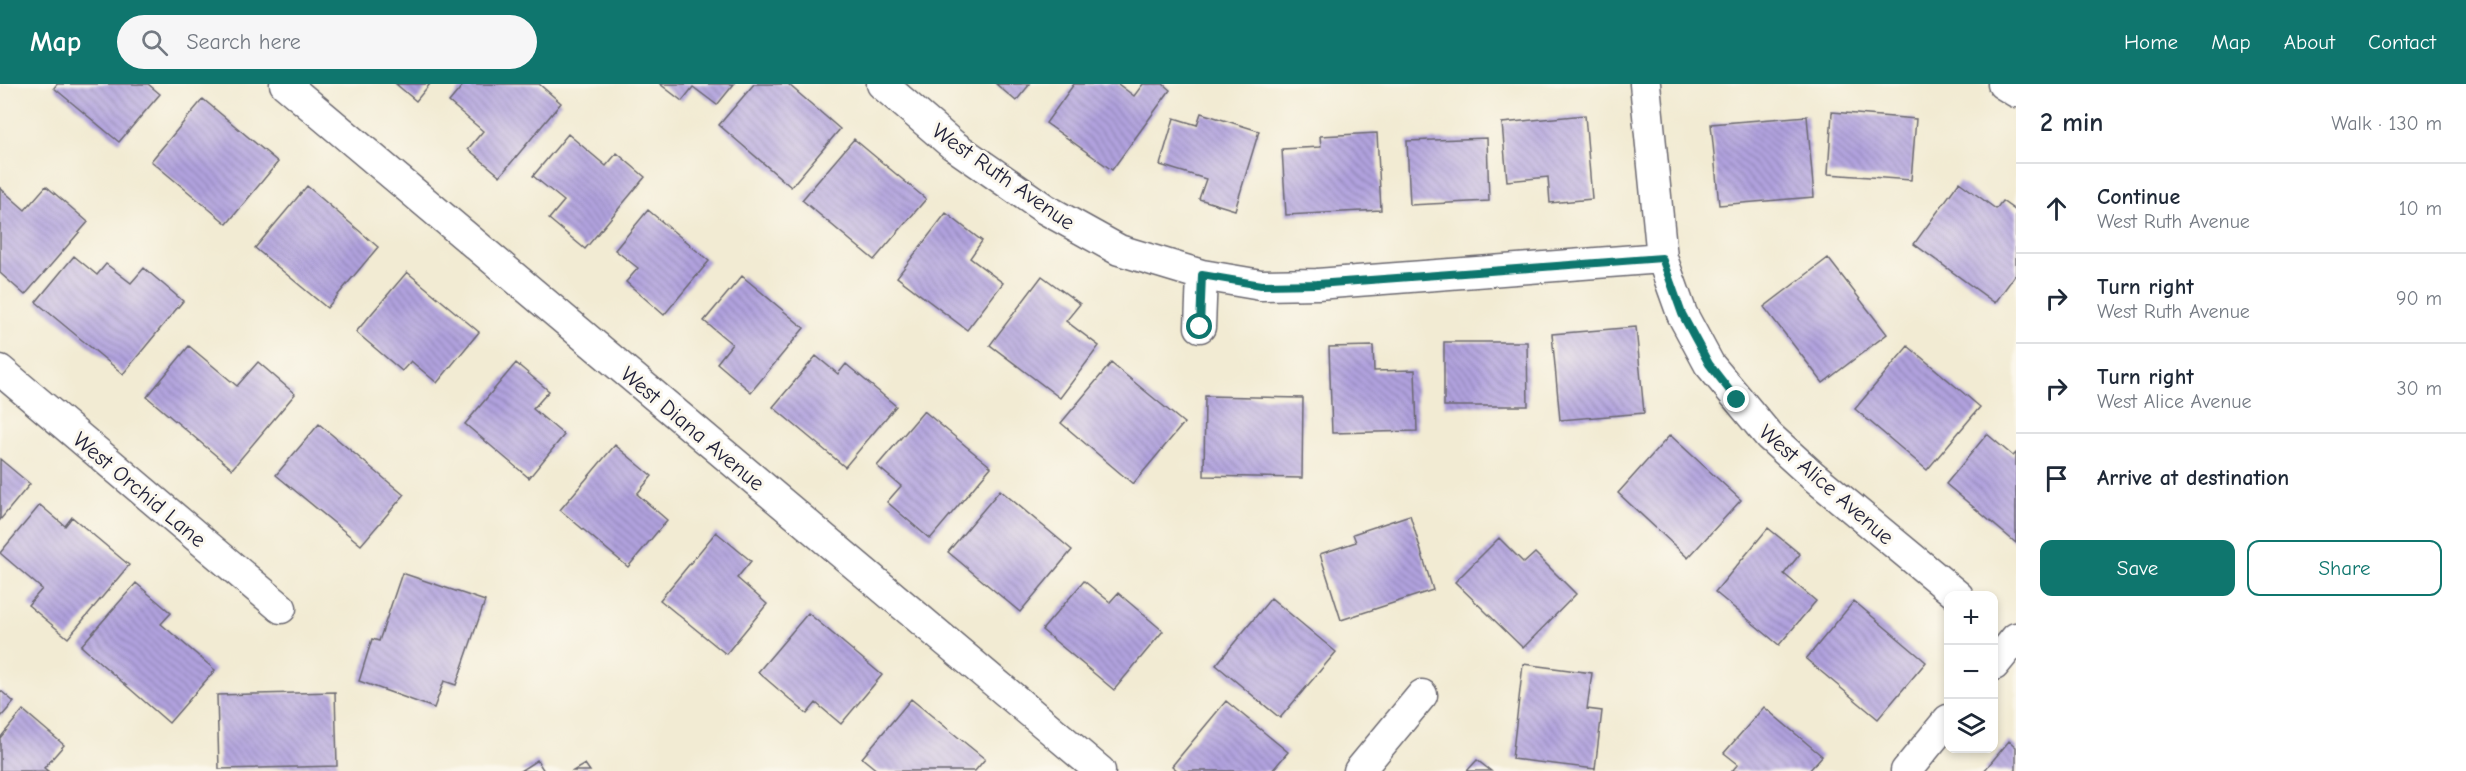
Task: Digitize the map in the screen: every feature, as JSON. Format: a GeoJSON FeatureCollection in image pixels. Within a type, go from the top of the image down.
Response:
{"type":"FeatureCollection","features":[{"type":"Feature","properties":{"kind":"street","name":"West Diana Avenue"},"geometry":{"type":"LineString","coordinates":[[285,84],[1100,771]]}},
{"type":"Feature","properties":{"kind":"street","name":"West Ruth Avenue"},"geometry":{"type":"LineString","coordinates":[[882,84],[953,145],[1045,209],[1119,250],[1202,275],[1261,285],[1317,284],[1662,258]]}},
{"type":"Feature","properties":{"kind":"street","name":"West Alice Avenue"},"geometry":{"type":"LineString","coordinates":[[1645,84],[1662,258],[1682,314],[1709,364],[1769,436],[1812,475],[1952,591]]}},
{"type":"Feature","properties":{"kind":"street"},"geometry":{"type":"LineString","coordinates":[[2003,84],[2016,92]]}},
{"type":"Feature","properties":{"kind":"street"},"geometry":{"type":"LineString","coordinates":[[1200,327],[1202,275]]}},
{"type":"Feature","properties":{"kind":"street","name":"West Orchid Lane"},"geometry":{"type":"LineString","coordinates":[[0,370],[281,608]]}},
{"type":"Feature","properties":{"kind":"street"},"geometry":{"type":"LineString","coordinates":[[1998,658],[2010,638]]}},
{"type":"Feature","properties":{"kind":"street"},"geometry":{"type":"LineString","coordinates":[[1359,771],[1422,695]]}},
{"type":"Feature","properties":{"kind":"street"},"geometry":{"type":"LineString","coordinates":[[1906,771],[1944,725]]}},
{"type":"Feature","properties":{"kind":"building"},"geometry":{"type":"Polygon","coordinates":[[[57,84],[148,84],[160,94],[119,142],[54,88],[57,84]]]}},
{"type":"Feature","properties":{"kind":"building"},"geometry":{"type":"Polygon","coordinates":[[[396,84],[430,84],[416,101],[396,84]]]}},
{"type":"Feature","properties":{"kind":"building"},"geometry":{"type":"Polygon","coordinates":[[[464,84],[539,84],[561,103],[500,176],[468,149],[483,131],[449,102],[464,84]]]}},
{"type":"Feature","properties":{"kind":"building"},"geometry":{"type":"Polygon","coordinates":[[[660,84],[734,84],[717,105],[693,87],[682,101],[660,84]]]}},
{"type":"Feature","properties":{"kind":"building"},"geometry":{"type":"Polygon","coordinates":[[[754,84],[788,84],[840,129],[791,187],[719,125],[754,84]]]}},
{"type":"Feature","properties":{"kind":"building"},"geometry":{"type":"Polygon","coordinates":[[[996,84],[1030,84],[1016,101],[996,84]]]}},
{"type":"Feature","properties":{"kind":"building"},"geometry":{"type":"Polygon","coordinates":[[[1074,84],[1118,84],[1134,96],[1143,84],[1163,84],[1170,90],[1112,170],[1046,123],[1074,84]]]}},
{"type":"Feature","properties":{"kind":"building"},"geometry":{"type":"Polygon","coordinates":[[[203,99],[278,162],[227,224],[151,161],[203,99]]]}},
{"type":"Feature","properties":{"kind":"building"},"geometry":{"type":"Polygon","coordinates":[[[1832,112],[1916,119],[1911,180],[1828,174],[1832,112]]]}},
{"type":"Feature","properties":{"kind":"building"},"geometry":{"type":"Polygon","coordinates":[[[1201,113],[1259,131],[1235,210],[1199,199],[1206,179],[1160,165],[1174,118],[1197,125],[1201,113]]]}},
{"type":"Feature","properties":{"kind":"building"},"geometry":{"type":"Polygon","coordinates":[[[1585,115],[1592,199],[1550,203],[1548,177],[1507,181],[1502,123],[1585,115]]]}},
{"type":"Feature","properties":{"kind":"building"},"geometry":{"type":"Polygon","coordinates":[[[1807,116],[1814,197],[1719,205],[1711,124],[1807,116]]]}},
{"type":"Feature","properties":{"kind":"building"},"geometry":{"type":"Polygon","coordinates":[[[1377,133],[1381,210],[1286,215],[1282,149],[1321,147],[1320,136],[1377,133]]]}},
{"type":"Feature","properties":{"kind":"building"},"geometry":{"type":"Polygon","coordinates":[[[568,134],[606,166],[617,153],[645,177],[585,249],[549,219],[564,201],[533,176],[568,134]]]}},
{"type":"Feature","properties":{"kind":"building"},"geometry":{"type":"Polygon","coordinates":[[[1487,138],[1489,201],[1410,205],[1407,141],[1487,138]]]}},
{"type":"Feature","properties":{"kind":"building"},"geometry":{"type":"Polygon","coordinates":[[[854,139],[926,199],[874,260],[802,200],[854,139]]]}},
{"type":"Feature","properties":{"kind":"building"},"geometry":{"type":"Polygon","coordinates":[[[1959,182],[1996,209],[2002,201],[2016,211],[2016,274],[1995,303],[1914,244],[1959,182]]]}},
{"type":"Feature","properties":{"kind":"building"},"geometry":{"type":"Polygon","coordinates":[[[46,186],[88,222],[25,295],[0,273],[0,188],[25,210],[46,186]]]}},
{"type":"Feature","properties":{"kind":"building"},"geometry":{"type":"Polygon","coordinates":[[[307,186],[378,247],[327,308],[255,248],[307,186]]]}},
{"type":"Feature","properties":{"kind":"building"},"geometry":{"type":"Polygon","coordinates":[[[648,210],[709,261],[664,315],[626,282],[638,268],[615,250],[648,210]]]}},
{"type":"Feature","properties":{"kind":"building"},"geometry":{"type":"Polygon","coordinates":[[[946,213],[982,241],[970,258],[1003,283],[967,330],[897,277],[946,213]]]}},
{"type":"Feature","properties":{"kind":"building"},"geometry":{"type":"Polygon","coordinates":[[[74,256],[97,275],[106,264],[131,283],[144,268],[183,301],[123,374],[36,302],[74,256]]]}},
{"type":"Feature","properties":{"kind":"building"},"geometry":{"type":"Polygon","coordinates":[[[1828,258],[1887,334],[1823,383],[1764,307],[1828,258]]]}},
{"type":"Feature","properties":{"kind":"building"},"geometry":{"type":"Polygon","coordinates":[[[407,272],[479,332],[437,383],[411,361],[402,371],[356,332],[407,272]]]}},
{"type":"Feature","properties":{"kind":"building"},"geometry":{"type":"Polygon","coordinates":[[[742,276],[804,328],[751,392],[717,363],[732,344],[704,321],[742,276]]]}},
{"type":"Feature","properties":{"kind":"building"},"geometry":{"type":"Polygon","coordinates":[[[1042,276],[1080,304],[1066,321],[1099,346],[1060,398],[990,345],[1042,276]]]}},
{"type":"Feature","properties":{"kind":"building"},"geometry":{"type":"Polygon","coordinates":[[[1636,327],[1644,413],[1560,420],[1552,334],[1636,327]]]}},
{"type":"Feature","properties":{"kind":"building"},"geometry":{"type":"Polygon","coordinates":[[[1444,342],[1527,342],[1528,406],[1444,406],[1444,342]]]}},
{"type":"Feature","properties":{"kind":"building"},"geometry":{"type":"Polygon","coordinates":[[[189,346],[237,386],[258,362],[295,394],[232,469],[147,397],[189,346]]]}},
{"type":"Feature","properties":{"kind":"building"},"geometry":{"type":"Polygon","coordinates":[[[1373,346],[1374,371],[1415,370],[1417,431],[1332,433],[1329,347],[1373,346]]]}},
{"type":"Feature","properties":{"kind":"building"},"geometry":{"type":"Polygon","coordinates":[[[1908,346],[1980,407],[1927,470],[1855,409],[1908,346]]]}},
{"type":"Feature","properties":{"kind":"building"},"geometry":{"type":"Polygon","coordinates":[[[816,356],[838,374],[846,364],[896,406],[845,467],[773,407],[816,356]]]}},
{"type":"Feature","properties":{"kind":"building"},"geometry":{"type":"Polygon","coordinates":[[[516,363],[549,391],[533,409],[564,435],[529,478],[465,424],[516,363]]]}},
{"type":"Feature","properties":{"kind":"building"},"geometry":{"type":"Polygon","coordinates":[[[1111,363],[1184,423],[1133,484],[1061,423],[1111,363]]]}},
{"type":"Feature","properties":{"kind":"building"},"geometry":{"type":"Polygon","coordinates":[[[1205,396],[1303,398],[1302,478],[1204,476],[1205,396]]]}},
{"type":"Feature","properties":{"kind":"building"},"geometry":{"type":"Polygon","coordinates":[[[924,411],[991,467],[930,539],[887,502],[901,486],[877,466],[924,411]]]}},
{"type":"Feature","properties":{"kind":"building"},"geometry":{"type":"Polygon","coordinates":[[[319,424],[404,495],[361,545],[276,475],[319,424]]]}},
{"type":"Feature","properties":{"kind":"building"},"geometry":{"type":"Polygon","coordinates":[[[1987,434],[2013,456],[2016,453],[2016,543],[1946,484],[1987,434]]]}},
{"type":"Feature","properties":{"kind":"building"},"geometry":{"type":"Polygon","coordinates":[[[1670,435],[1741,500],[1688,558],[1618,493],[1670,435]]]}},
{"type":"Feature","properties":{"kind":"building"},"geometry":{"type":"Polygon","coordinates":[[[615,445],[652,476],[637,494],[667,520],[628,567],[560,510],[615,445]]]}},
{"type":"Feature","properties":{"kind":"building"},"geometry":{"type":"Polygon","coordinates":[[[0,459],[30,484],[0,520],[0,459]]]}},
{"type":"Feature","properties":{"kind":"building"},"geometry":{"type":"Polygon","coordinates":[[[1000,490],[1072,550],[1020,612],[948,552],[1000,490]]]}},
{"type":"Feature","properties":{"kind":"building"},"geometry":{"type":"Polygon","coordinates":[[[40,505],[65,526],[72,517],[129,565],[68,638],[28,605],[42,589],[0,553],[40,505]]]}},
{"type":"Feature","properties":{"kind":"building"},"geometry":{"type":"Polygon","coordinates":[[[1410,515],[1433,590],[1341,620],[1320,554],[1356,542],[1353,534],[1410,515]]]}},
{"type":"Feature","properties":{"kind":"building"},"geometry":{"type":"Polygon","coordinates":[[[1768,528],[1800,554],[1784,574],[1816,601],[1779,645],[1715,592],[1768,528]]]}},
{"type":"Feature","properties":{"kind":"building"},"geometry":{"type":"Polygon","coordinates":[[[716,532],[751,561],[737,578],[767,604],[726,654],[660,600],[716,532]]]}},
{"type":"Feature","properties":{"kind":"building"},"geometry":{"type":"Polygon","coordinates":[[[1499,538],[1524,563],[1535,553],[1576,594],[1523,648],[1455,582],[1499,538]]]}},
{"type":"Feature","properties":{"kind":"building"},"geometry":{"type":"Polygon","coordinates":[[[402,573],[485,601],[456,685],[444,681],[434,708],[359,681],[372,639],[379,641],[402,573]]]}},
{"type":"Feature","properties":{"kind":"building"},"geometry":{"type":"Polygon","coordinates":[[[1084,581],[1110,602],[1118,593],[1163,631],[1114,690],[1042,630],[1084,581]]]}},
{"type":"Feature","properties":{"kind":"building"},"geometry":{"type":"Polygon","coordinates":[[[136,583],[171,613],[161,624],[215,670],[169,723],[81,646],[136,583]]]}},
{"type":"Feature","properties":{"kind":"building"},"geometry":{"type":"Polygon","coordinates":[[[1271,598],[1336,652],[1280,718],[1216,665],[1271,598]]]}},
{"type":"Feature","properties":{"kind":"building"},"geometry":{"type":"Polygon","coordinates":[[[1854,601],[1926,662],[1878,719],[1806,659],[1854,601]]]}},
{"type":"Feature","properties":{"kind":"building"},"geometry":{"type":"Polygon","coordinates":[[[808,613],[882,675],[841,724],[816,703],[807,714],[758,672],[808,613]]]}},
{"type":"Feature","properties":{"kind":"building"},"geometry":{"type":"Polygon","coordinates":[[[1523,664],[1592,673],[1587,709],[1602,711],[1595,769],[1512,759],[1523,664]]]}},
{"type":"Feature","properties":{"kind":"building"},"geometry":{"type":"Polygon","coordinates":[[[0,690],[14,702],[0,718],[0,690]]]}},
{"type":"Feature","properties":{"kind":"building"},"geometry":{"type":"Polygon","coordinates":[[[335,692],[337,766],[219,769],[217,695],[335,692]]]}},
{"type":"Feature","properties":{"kind":"building"},"geometry":{"type":"Polygon","coordinates":[[[911,699],[985,759],[975,771],[878,771],[862,758],[911,699]]]}},
{"type":"Feature","properties":{"kind":"building"},"geometry":{"type":"Polygon","coordinates":[[[1226,701],[1288,752],[1272,771],[1178,771],[1172,766],[1226,701]]]}},
{"type":"Feature","properties":{"kind":"building"},"geometry":{"type":"Polygon","coordinates":[[[1764,707],[1822,756],[1809,771],[1732,771],[1738,764],[1724,753],[1764,707]]]}},
{"type":"Feature","properties":{"kind":"building"},"geometry":{"type":"Polygon","coordinates":[[[23,710],[64,745],[44,768],[48,771],[0,771],[0,738],[23,710]]]}},
{"type":"Feature","properties":{"kind":"building"},"geometry":{"type":"Polygon","coordinates":[[[2009,741],[2016,747],[2016,771],[1984,771],[2009,741]]]}},
{"type":"Feature","properties":{"kind":"building"},"geometry":{"type":"Polygon","coordinates":[[[537,760],[544,771],[520,771],[537,760]]]}},
{"type":"Feature","properties":{"kind":"building"},"geometry":{"type":"Polygon","coordinates":[[[1477,760],[1491,771],[1467,771],[1477,760]]]}},
{"type":"Feature","properties":{"kind":"building"},"geometry":{"type":"Polygon","coordinates":[[[585,764],[590,771],[573,771],[585,764]]]}},
{"type":"Feature","properties":{"kind":"route"},"geometry":{"type":"LineString","coordinates":[[1200,327],[1202,275],[1261,285],[1317,284],[1662,258],[1682,314],[1709,364],[1737,400]]}}]}
